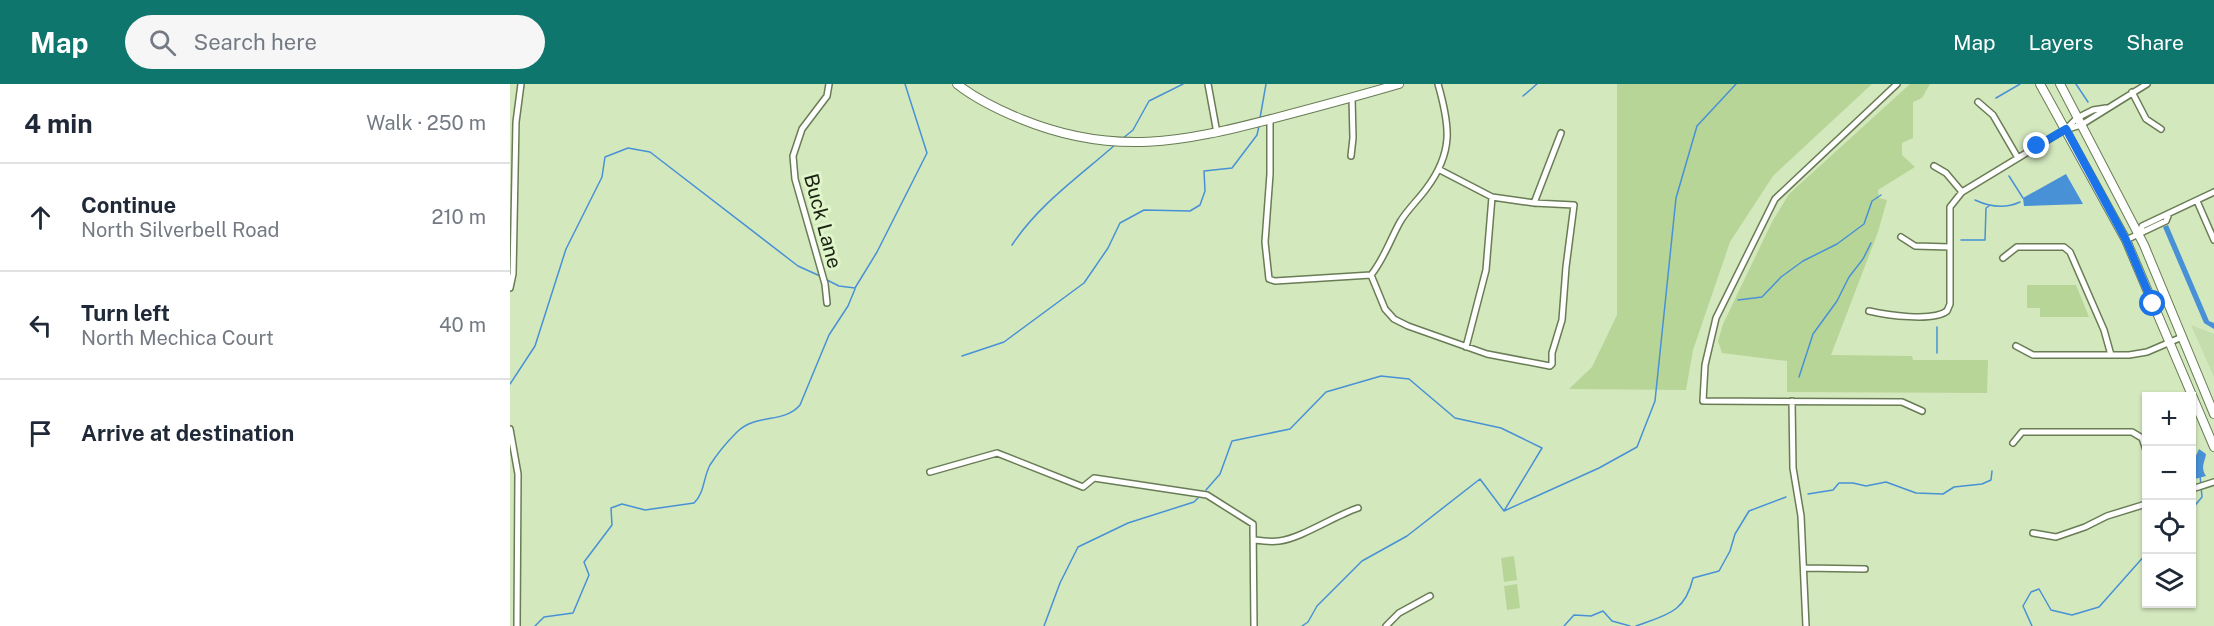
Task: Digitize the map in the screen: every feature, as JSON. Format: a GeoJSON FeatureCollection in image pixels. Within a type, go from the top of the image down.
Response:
{"type":"FeatureCollection","features":[{"type":"Feature","properties":{"kind":"main road"},"geometry":{"type":"LineString","coordinates":[[957,84],[1006,113],[1056,130],[1108,141],[1159,142],[1217,133],[1399,84]]}},
{"type":"Feature","properties":{"kind":"main road"},"geometry":{"type":"LineString","coordinates":[[2040,84],[2126,240],[2214,447]]}},
{"type":"Feature","properties":{"kind":"main road"},"geometry":{"type":"LineString","coordinates":[[2060,84],[2139,232],[2214,414]]}},
{"type":"Feature","properties":{"kind":"street"},"geometry":{"type":"LineString","coordinates":[[510,288],[516,122],[521,84]]}},
{"type":"Feature","properties":{"kind":"street","name":"Buck Lane"},"geometry":{"type":"LineString","coordinates":[[827,303],[825,284],[795,179],[793,156],[802,129],[827,96],[829,84]]}},
{"type":"Feature","properties":{"kind":"street"},"geometry":{"type":"LineString","coordinates":[[1208,84],[1217,133]]}},
{"type":"Feature","properties":{"kind":"street"},"geometry":{"type":"LineString","coordinates":[[1270,119],[1270,174],[1265,242],[1269,279],[1275,281],[1371,275],[1381,263],[1401,220],[1440,170],[1446,148],[1448,117],[1438,84]]}},
{"type":"Feature","properties":{"kind":"street"},"geometry":{"type":"LineString","coordinates":[[1897,84],[1775,199],[1716,318],[1706,365],[1703,401],[1902,402],[1922,411]]}},
{"type":"Feature","properties":{"kind":"street"},"geometry":{"type":"LineString","coordinates":[[1869,311],[1888,315],[1935,316],[1947,311],[1950,304],[1950,207],[1962,192],[2066,129],[2101,114],[2106,108],[2147,84]]}},
{"type":"Feature","properties":{"kind":"street"},"geometry":{"type":"LineString","coordinates":[[2132,92],[2146,118],[2161,129]]}},
{"type":"Feature","properties":{"kind":"street"},"geometry":{"type":"LineString","coordinates":[[1351,156],[1352,97]]}},
{"type":"Feature","properties":{"kind":"street"},"geometry":{"type":"LineString","coordinates":[[1978,102],[1993,115],[2018,158]]}},
{"type":"Feature","properties":{"kind":"street"},"geometry":{"type":"LineString","coordinates":[[1534,203],[1561,133]]}},
{"type":"Feature","properties":{"kind":"street"},"geometry":{"type":"LineString","coordinates":[[1934,166],[1946,172],[1962,192]]}},
{"type":"Feature","properties":{"kind":"street"},"geometry":{"type":"LineString","coordinates":[[1371,275],[1385,309],[1394,319],[1487,354],[1550,366],[1562,320],[1574,205],[1534,203],[1492,196],[1440,170]]}},
{"type":"Feature","properties":{"kind":"street"},"geometry":{"type":"LineString","coordinates":[[2126,240],[2166,221],[2168,216],[2214,192]]}},
{"type":"Feature","properties":{"kind":"street"},"geometry":{"type":"LineString","coordinates":[[1467,347],[1486,270],[1492,196]]}},
{"type":"Feature","properties":{"kind":"street"},"geometry":{"type":"LineString","coordinates":[[2196,201],[2214,240]]}},
{"type":"Feature","properties":{"kind":"street"},"geometry":{"type":"LineString","coordinates":[[1900,237],[1915,246],[1950,247]]}},
{"type":"Feature","properties":{"kind":"street"},"geometry":{"type":"LineString","coordinates":[[2003,258],[2017,247],[2064,247],[2070,252],[2104,330],[2111,355]]}},
{"type":"Feature","properties":{"kind":"street"},"geometry":{"type":"LineString","coordinates":[[2016,346],[2033,355],[2129,355],[2147,352],[2182,337]]}},
{"type":"Feature","properties":{"kind":"street"},"geometry":{"type":"LineString","coordinates":[[1792,401],[1793,468],[1801,516],[1806,626]]}},
{"type":"Feature","properties":{"kind":"street"},"geometry":{"type":"LineString","coordinates":[[510,429],[518,474],[517,626]]}},
{"type":"Feature","properties":{"kind":"street"},"geometry":{"type":"LineString","coordinates":[[2013,443],[2022,432],[2132,432],[2142,438],[2145,446]]}},
{"type":"Feature","properties":{"kind":"street"},"geometry":{"type":"LineString","coordinates":[[930,472],[998,453],[1083,487],[1094,478],[1207,495],[1253,524],[1255,540],[1254,626]]}},
{"type":"Feature","properties":{"kind":"street"},"geometry":{"type":"LineString","coordinates":[[510,480],[518,474]]}},
{"type":"Feature","properties":{"kind":"street"},"geometry":{"type":"LineString","coordinates":[[2196,487],[2214,482]]}},
{"type":"Feature","properties":{"kind":"street"},"geometry":{"type":"LineString","coordinates":[[2033,533],[2056,537],[2142,505]]}},
{"type":"Feature","properties":{"kind":"street"},"geometry":{"type":"LineString","coordinates":[[1255,540],[1280,541],[1358,508]]}},
{"type":"Feature","properties":{"kind":"street"},"geometry":{"type":"LineString","coordinates":[[1805,568],[1865,569]]}},
{"type":"Feature","properties":{"kind":"street"},"geometry":{"type":"LineString","coordinates":[[1386,626],[1399,613],[1430,596]]}},
{"type":"Feature","properties":{"kind":"shaded area"},"geometry":{"type":"Polygon","coordinates":[[[1617,84],[1872,84],[1773,176],[1730,242],[1693,350],[1686,390],[1569,389],[1592,367],[1617,315],[1617,84]]]}},
{"type":"Feature","properties":{"kind":"shaded area"},"geometry":{"type":"Polygon","coordinates":[[[1910,84],[1930,84],[1922,98],[1913,102],[1913,138],[1902,143],[1902,155],[1915,167],[1878,190],[1879,198],[1887,200],[1878,232],[1831,355],[1912,356],[1913,360],[1988,360],[1987,393],[1787,392],[1787,361],[1722,353],[1718,341],[1723,324],[1772,222],[1789,194],[1910,84]]]}},
{"type":"Feature","properties":{"kind":"shaded area"},"geometry":{"type":"Polygon","coordinates":[[[2027,285],[2076,285],[2089,317],[2040,317],[2040,308],[2027,308],[2027,285]]]}},
{"type":"Feature","properties":{"kind":"shaded area"},"geometry":{"type":"Polygon","coordinates":[[[2191,325],[2214,334],[2214,377],[2191,325]]]}},
{"type":"Feature","properties":{"kind":"shaded area"},"geometry":{"type":"Polygon","coordinates":[[[1514,556],[1517,580],[1504,582],[1501,558],[1514,556]]]}},
{"type":"Feature","properties":{"kind":"shaded area"},"geometry":{"type":"Polygon","coordinates":[[[1517,584],[1520,608],[1507,610],[1504,586],[1517,584]]]}},
{"type":"Feature","properties":{"kind":"water"},"geometry":{"type":"Polygon","coordinates":[[[2066,174],[2083,204],[2024,206],[2023,198],[2066,174]]]}},
{"type":"Feature","properties":{"kind":"water"},"geometry":{"type":"Polygon","coordinates":[[[2168,225],[2209,321],[2214,323],[2214,329],[2204,323],[2163,227],[2168,225]]]}},
{"type":"Feature","properties":{"kind":"water"},"geometry":{"type":"Polygon","coordinates":[[[2199,449],[2206,454],[2203,467],[2206,476],[2196,479],[2196,456],[2199,449]]]}},
{"type":"Feature","properties":{"kind":"waterway"},"geometry":{"type":"LineString","coordinates":[[827,280],[839,286],[855,288],[877,252],[927,153],[905,84]]}},
{"type":"Feature","properties":{"kind":"waterway"},"geometry":{"type":"LineString","coordinates":[[1122,139],[1133,130],[1149,101],[1183,84]]}},
{"type":"Feature","properties":{"kind":"waterway"},"geometry":{"type":"LineString","coordinates":[[1260,118],[1266,84]]}},
{"type":"Feature","properties":{"kind":"waterway"},"geometry":{"type":"LineString","coordinates":[[1523,96],[1537,84]]}},
{"type":"Feature","properties":{"kind":"waterway"},"geometry":{"type":"LineString","coordinates":[[1206,490],[1220,474],[1232,441],[1290,429],[1326,392],[1381,376],[1409,379],[1455,418],[1501,428],[1542,448],[1504,511],[1599,468],[1637,447],[1655,401],[1676,198],[1697,126],[1736,84]]}},
{"type":"Feature","properties":{"kind":"waterway"},"geometry":{"type":"LineString","coordinates":[[1996,98],[2020,84]]}},
{"type":"Feature","properties":{"kind":"waterway"},"geometry":{"type":"LineString","coordinates":[[2076,84],[2088,102]]}},
{"type":"Feature","properties":{"kind":"waterway"},"geometry":{"type":"LineString","coordinates":[[962,356],[1004,342],[1084,283],[1108,248],[1120,223],[1144,210],[1190,211],[1200,205],[1205,191],[1204,171],[1232,168],[1257,135],[1259,126]]}},
{"type":"Feature","properties":{"kind":"waterway"},"geometry":{"type":"LineString","coordinates":[[1012,245],[1047,203],[1116,144]]}},
{"type":"Feature","properties":{"kind":"waterway"},"geometry":{"type":"LineString","coordinates":[[510,384],[535,346],[566,249],[602,177],[605,157],[628,148],[650,152],[798,266],[820,276]]}},
{"type":"Feature","properties":{"kind":"waterway"},"geometry":{"type":"LineString","coordinates":[[2009,176],[2023,198]]}},
{"type":"Feature","properties":{"kind":"waterway"},"geometry":{"type":"LineString","coordinates":[[1738,300],[1762,297],[1781,277],[1803,261],[1837,244],[1864,224],[1872,201],[1881,195]]}},
{"type":"Feature","properties":{"kind":"waterway"},"geometry":{"type":"LineString","coordinates":[[1975,200],[1998,206],[2009,206],[2020,202]]}},
{"type":"Feature","properties":{"kind":"waterway"},"geometry":{"type":"LineString","coordinates":[[1961,240],[1985,240],[1986,208],[1989,206]]}},
{"type":"Feature","properties":{"kind":"waterway"},"geometry":{"type":"LineString","coordinates":[[1799,377],[1813,334],[1837,301],[1871,243]]}},
{"type":"Feature","properties":{"kind":"waterway"},"geometry":{"type":"LineString","coordinates":[[535,626],[544,617],[573,613],[589,575],[584,562],[612,525],[611,508],[622,504],[645,510],[694,503],[698,499],[710,465],[737,432],[753,422],[786,415],[800,405],[829,335],[848,306],[855,289]]}},
{"type":"Feature","properties":{"kind":"waterway"},"geometry":{"type":"LineString","coordinates":[[1937,327],[1937,353]]}},
{"type":"Feature","properties":{"kind":"waterway"},"geometry":{"type":"LineString","coordinates":[[1808,494],[1833,490],[1839,483],[1866,486],[1886,482],[1916,493],[1943,494],[1954,487],[1982,484],[1991,480],[1992,471]]}},
{"type":"Feature","properties":{"kind":"waterway"},"geometry":{"type":"LineString","coordinates":[[2196,504],[2202,497],[2200,475]]}},
{"type":"Feature","properties":{"kind":"waterway"},"geometry":{"type":"LineString","coordinates":[[1302,626],[1308,622],[1317,606],[1362,561],[1407,536],[1480,479],[1504,511]]}},
{"type":"Feature","properties":{"kind":"waterway"},"geometry":{"type":"LineString","coordinates":[[1636,626],[1665,615],[1679,606],[1685,599],[1693,578],[1719,571],[1730,551],[1735,534],[1749,511],[1786,497]]}},
{"type":"Feature","properties":{"kind":"waterway"},"geometry":{"type":"LineString","coordinates":[[1044,626],[1060,583],[1078,547],[1128,523],[1194,502],[1198,498]]}},
{"type":"Feature","properties":{"kind":"waterway"},"geometry":{"type":"LineString","coordinates":[[2032,626],[2023,606],[2031,592],[2039,589],[2051,610],[2072,615],[2099,607],[2142,559]]}},
{"type":"Feature","properties":{"kind":"waterway"},"geometry":{"type":"LineString","coordinates":[[1564,626],[1574,615],[1591,616],[1603,611],[1612,621],[1630,626]]}},
{"type":"Feature","properties":{"kind":"route"},"geometry":{"type":"LineString","coordinates":[[2037,146],[2066,129],[2126,240],[2153,304]]}}]}
